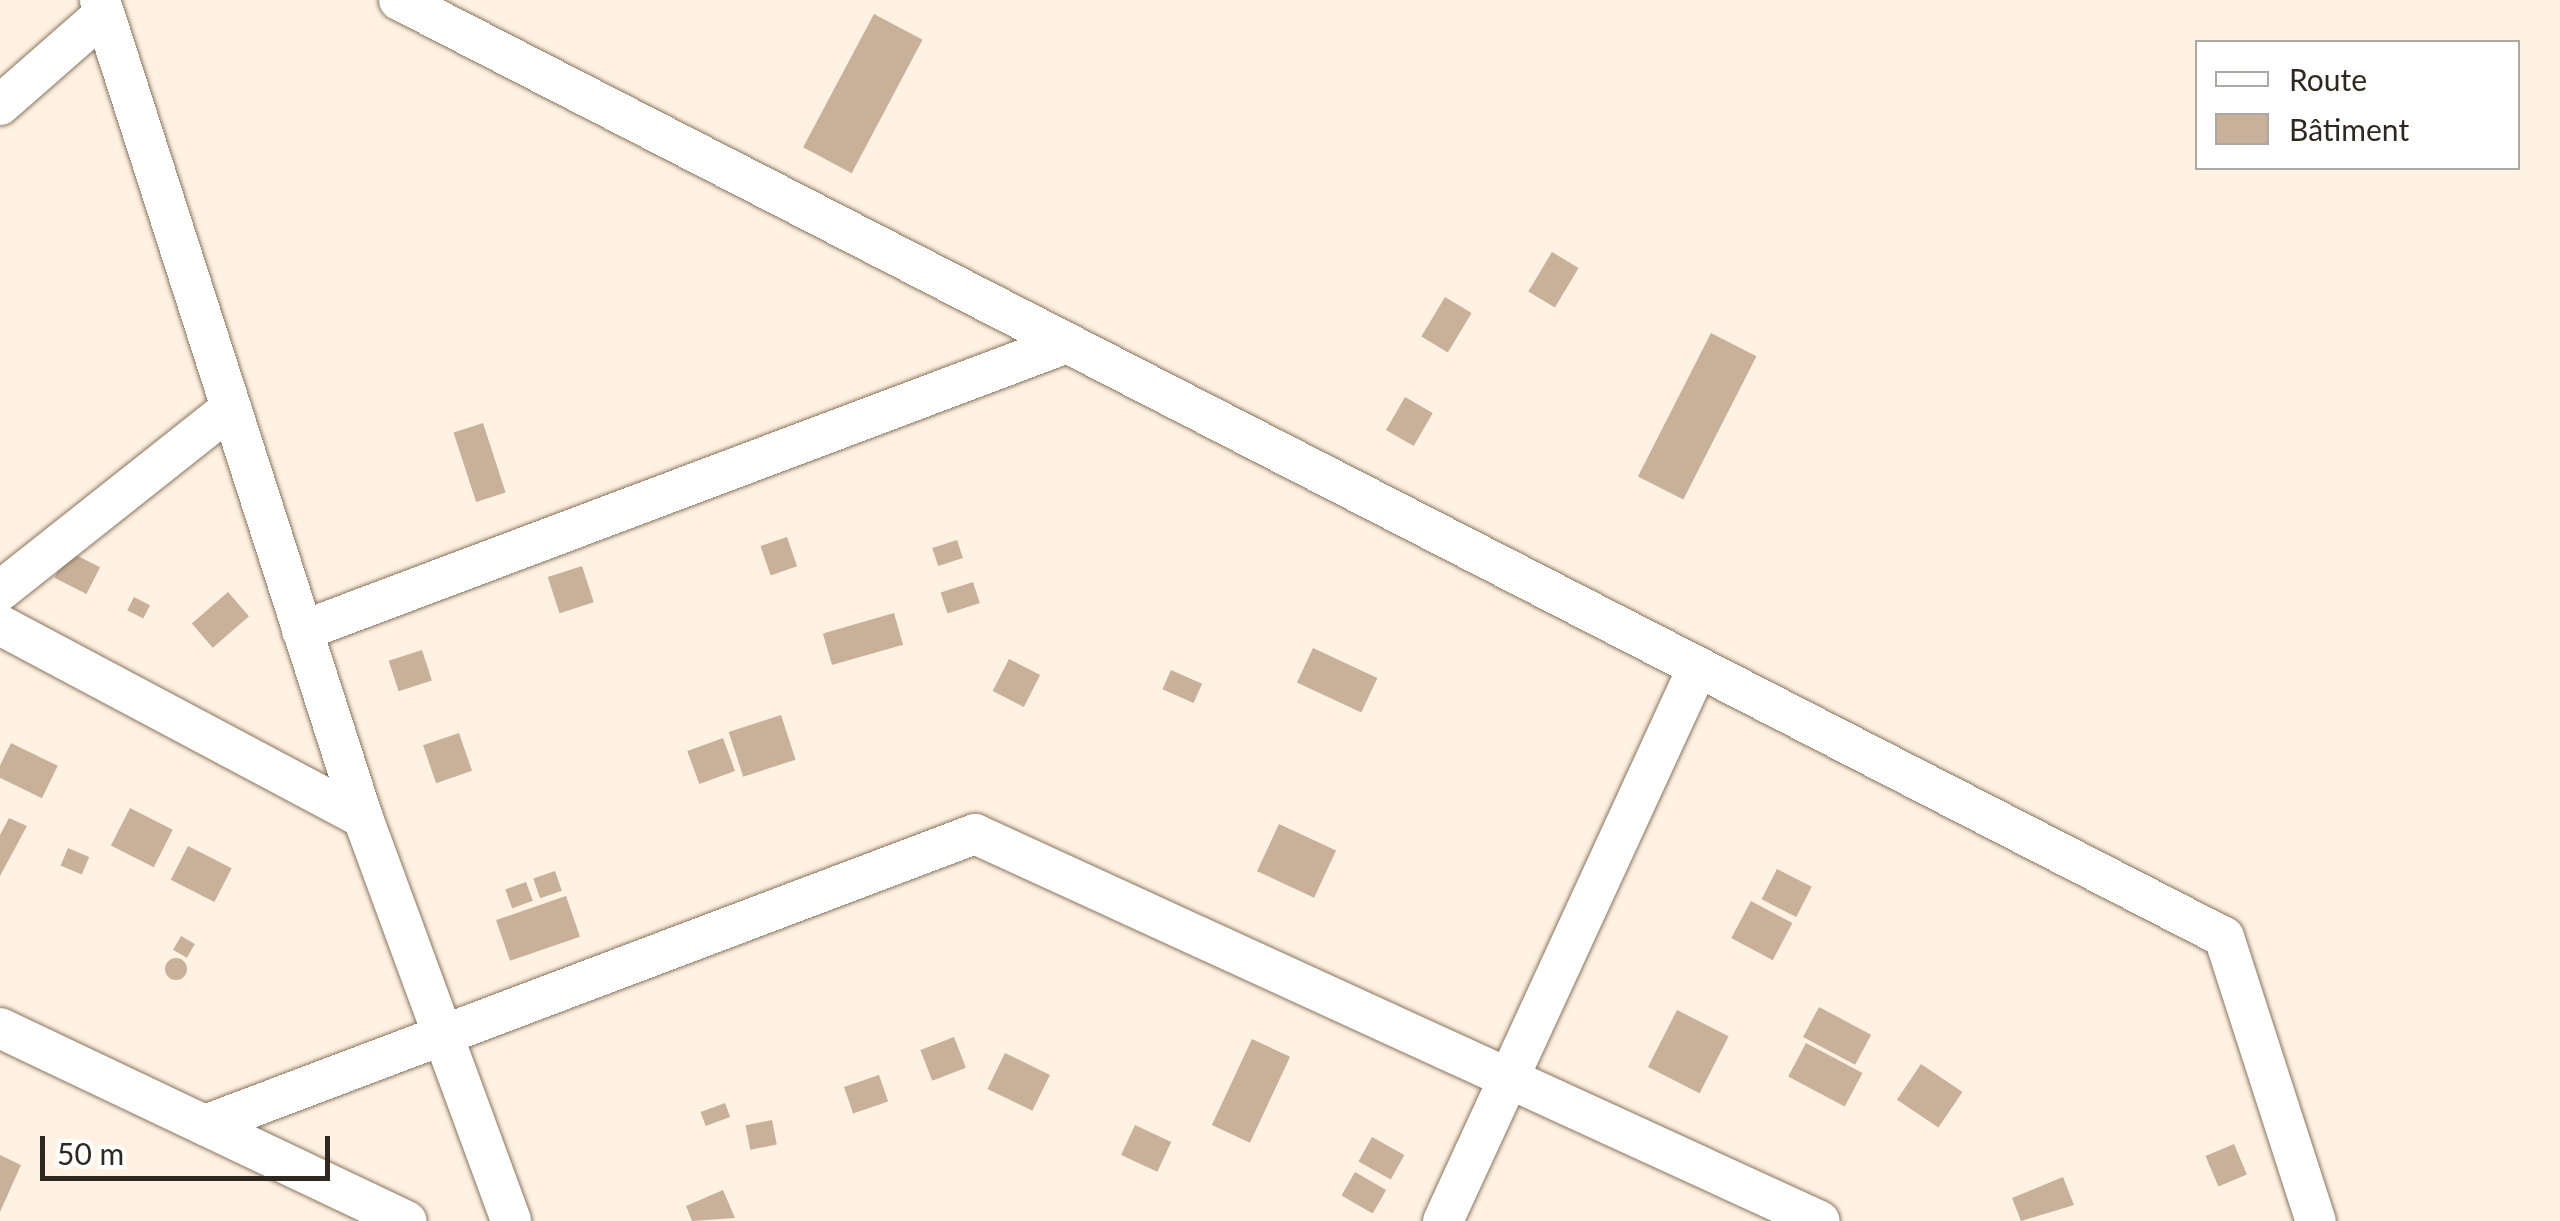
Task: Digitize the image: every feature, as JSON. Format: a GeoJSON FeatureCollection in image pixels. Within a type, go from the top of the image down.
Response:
{"type":"FeatureCollection","features":[{"type":"Feature","properties":{"kind":"street"},"geometry":{"type":"LineString","coordinates":[[399,0],[2224,937],[2316,1221]]}},
{"type":"Feature","properties":{"kind":"street"},"geometry":{"type":"LineString","coordinates":[[0,105],[102,7],[363,818],[510,1221]]}},
{"type":"Feature","properties":{"kind":"street"},"geometry":{"type":"LineString","coordinates":[[302,631],[1067,343]]}},
{"type":"Feature","properties":{"kind":"street"},"geometry":{"type":"LineString","coordinates":[[0,590],[231,408]]}},
{"type":"Feature","properties":{"kind":"street"},"geometry":{"type":"LineString","coordinates":[[0,625],[363,818]]}},
{"type":"Feature","properties":{"kind":"street"},"geometry":{"type":"LineString","coordinates":[[1443,1221],[1698,667]]}},
{"type":"Feature","properties":{"kind":"street"},"geometry":{"type":"LineString","coordinates":[[204,1125],[975,834],[1820,1221]]}},
{"type":"Feature","properties":{"kind":"street"},"geometry":{"type":"LineString","coordinates":[[0,1028],[406,1221]]}},
{"type":"Feature","properties":{"kind":"building"},"geometry":{"type":"Polygon","coordinates":[[[874,14],[923,40],[852,173],[803,147],[874,14]]]}},
{"type":"Feature","properties":{"kind":"building"},"geometry":{"type":"Polygon","coordinates":[[[1552,252],[1579,268],[1555,307],[1528,291],[1552,252]]]}},
{"type":"Feature","properties":{"kind":"building"},"geometry":{"type":"Polygon","coordinates":[[[1445,297],[1472,313],[1448,352],[1421,336],[1445,297]]]}},
{"type":"Feature","properties":{"kind":"building"},"geometry":{"type":"Polygon","coordinates":[[[1711,333],[1756,356],[1683,500],[1638,476],[1711,333]]]}},
{"type":"Feature","properties":{"kind":"building"},"geometry":{"type":"Polygon","coordinates":[[[1405,397],[1433,413],[1414,446],[1386,430],[1405,397]]]}},
{"type":"Feature","properties":{"kind":"building"},"geometry":{"type":"Polygon","coordinates":[[[483,423],[506,492],[476,502],[454,433],[483,423]]]}},
{"type":"Feature","properties":{"kind":"building"},"geometry":{"type":"Polygon","coordinates":[[[787,537],[797,566],[771,575],[761,546],[787,537]]]}},
{"type":"Feature","properties":{"kind":"building"},"geometry":{"type":"Polygon","coordinates":[[[957,540],[963,558],[938,566],[932,548],[957,540]]]}},
{"type":"Feature","properties":{"kind":"building"},"geometry":{"type":"Polygon","coordinates":[[[68,551],[100,567],[86,594],[54,578],[68,551]]]}},
{"type":"Feature","properties":{"kind":"building"},"geometry":{"type":"Polygon","coordinates":[[[582,566],[594,602],[560,613],[548,577],[582,566]]]}},
{"type":"Feature","properties":{"kind":"building"},"geometry":{"type":"Polygon","coordinates":[[[973,582],[980,603],[947,613],[941,593],[973,582]]]}},
{"type":"Feature","properties":{"kind":"building"},"geometry":{"type":"Polygon","coordinates":[[[228,592],[249,616],[213,648],[192,623],[228,592]]]}},
{"type":"Feature","properties":{"kind":"building"},"geometry":{"type":"Polygon","coordinates":[[[134,597],[150,605],[143,619],[127,610],[134,597]]]}},
{"type":"Feature","properties":{"kind":"building"},"geometry":{"type":"Polygon","coordinates":[[[894,613],[903,645],[832,665],[823,633],[894,613]]]}},
{"type":"Feature","properties":{"kind":"building"},"geometry":{"type":"Polygon","coordinates":[[[1313,648],[1377,678],[1361,712],[1297,682],[1313,648]]]}},
{"type":"Feature","properties":{"kind":"building"},"geometry":{"type":"Polygon","coordinates":[[[422,650],[432,680],[399,691],[389,661],[422,650]]]}},
{"type":"Feature","properties":{"kind":"building"},"geometry":{"type":"Polygon","coordinates":[[[1009,659],[1040,675],[1024,707],[993,691],[1009,659]]]}},
{"type":"Feature","properties":{"kind":"building"},"geometry":{"type":"Polygon","coordinates":[[[1171,670],[1202,684],[1194,703],[1162,689],[1171,670]]]}},
{"type":"Feature","properties":{"kind":"building"},"geometry":{"type":"Polygon","coordinates":[[[781,715],[796,760],[743,777],[729,732],[781,715]]]}},
{"type":"Feature","properties":{"kind":"building"},"geometry":{"type":"Polygon","coordinates":[[[459,733],[472,771],[436,783],[423,745],[459,733]]]}},
{"type":"Feature","properties":{"kind":"building"},"geometry":{"type":"Polygon","coordinates":[[[723,738],[735,771],[699,784],[687,751],[723,738]]]}},
{"type":"Feature","properties":{"kind":"building"},"geometry":{"type":"Polygon","coordinates":[[[11,743],[58,766],[42,798],[0,778],[0,766],[11,743]]]}},
{"type":"Feature","properties":{"kind":"building"},"geometry":{"type":"Polygon","coordinates":[[[130,808],[173,830],[154,867],[111,845],[130,808]]]}},
{"type":"Feature","properties":{"kind":"building"},"geometry":{"type":"Polygon","coordinates":[[[9,818],[27,826],[0,876],[0,835],[9,818]]]}},
{"type":"Feature","properties":{"kind":"building"},"geometry":{"type":"Polygon","coordinates":[[[1279,824],[1336,851],[1314,898],[1257,871],[1279,824]]]}},
{"type":"Feature","properties":{"kind":"building"},"geometry":{"type":"Polygon","coordinates":[[[188,846],[232,868],[214,902],[171,880],[188,846]]]}},
{"type":"Feature","properties":{"kind":"building"},"geometry":{"type":"Polygon","coordinates":[[[68,848],[89,857],[82,874],[61,865],[68,848]]]}},
{"type":"Feature","properties":{"kind":"building"},"geometry":{"type":"Polygon","coordinates":[[[1777,869],[1812,887],[1796,917],[1762,899],[1777,869]]]}},
{"type":"Feature","properties":{"kind":"building"},"geometry":{"type":"Polygon","coordinates":[[[555,871],[562,891],[540,898],[533,878],[555,871]]]}},
{"type":"Feature","properties":{"kind":"building"},"geometry":{"type":"Polygon","coordinates":[[[526,882],[533,901],[512,908],[505,890],[526,882]]]}},
{"type":"Feature","properties":{"kind":"building"},"geometry":{"type":"Polygon","coordinates":[[[566,896],[580,937],[510,961],[496,920],[566,896]]]}},
{"type":"Feature","properties":{"kind":"building"},"geometry":{"type":"Polygon","coordinates":[[[1751,901],[1792,923],[1773,960],[1731,938],[1751,901]]]}},
{"type":"Feature","properties":{"kind":"building"},"geometry":{"type":"Polygon","coordinates":[[[181,936],[195,944],[187,958],[173,950],[181,936]]]}},
{"type":"Feature","properties":{"kind":"building"},"geometry":{"type":"Polygon","coordinates":[[[176,958],[184,961],[184,977],[176,980],[168,977],[165,969],[168,961],[176,958]]]}},
{"type":"Feature","properties":{"kind":"building"},"geometry":{"type":"Polygon","coordinates":[[[1819,1007],[1871,1035],[1855,1065],[1803,1037],[1819,1007]]]}},
{"type":"Feature","properties":{"kind":"building"},"geometry":{"type":"Polygon","coordinates":[[[1677,1010],[1729,1036],[1700,1093],[1648,1067],[1677,1010]]]}},
{"type":"Feature","properties":{"kind":"building"},"geometry":{"type":"Polygon","coordinates":[[[954,1037],[966,1068],[932,1081],[920,1050],[954,1037]]]}},
{"type":"Feature","properties":{"kind":"building"},"geometry":{"type":"Polygon","coordinates":[[[1252,1039],[1290,1057],[1250,1143],[1212,1125],[1252,1039]]]}},
{"type":"Feature","properties":{"kind":"building"},"geometry":{"type":"Polygon","coordinates":[[[1806,1043],[1863,1073],[1845,1107],[1788,1077],[1806,1043]]]}},
{"type":"Feature","properties":{"kind":"building"},"geometry":{"type":"Polygon","coordinates":[[[1005,1053],[1050,1075],[1032,1111],[987,1089],[1005,1053]]]}},
{"type":"Feature","properties":{"kind":"building"},"geometry":{"type":"Polygon","coordinates":[[[1921,1064],[1962,1092],[1938,1128],[1897,1100],[1921,1064]]]}},
{"type":"Feature","properties":{"kind":"building"},"geometry":{"type":"Polygon","coordinates":[[[879,1075],[888,1101],[853,1114],[844,1087],[879,1075]]]}},
{"type":"Feature","properties":{"kind":"building"},"geometry":{"type":"Polygon","coordinates":[[[725,1103],[730,1117],[706,1126],[701,1112],[725,1103]]]}},
{"type":"Feature","properties":{"kind":"building"},"geometry":{"type":"Polygon","coordinates":[[[772,1120],[777,1145],[750,1150],[745,1125],[772,1120]]]}},
{"type":"Feature","properties":{"kind":"building"},"geometry":{"type":"Polygon","coordinates":[[[1135,1125],[1171,1142],[1157,1172],[1121,1155],[1135,1125]]]}},
{"type":"Feature","properties":{"kind":"building"},"geometry":{"type":"Polygon","coordinates":[[[1372,1137],[1404,1155],[1391,1179],[1358,1161],[1372,1137]]]}},
{"type":"Feature","properties":{"kind":"building"},"geometry":{"type":"Polygon","coordinates":[[[2234,1144],[2247,1174],[2218,1186],[2205,1156],[2234,1144]]]}},
{"type":"Feature","properties":{"kind":"building"},"geometry":{"type":"Polygon","coordinates":[[[0,1155],[21,1165],[0,1212],[0,1155]]]}},
{"type":"Feature","properties":{"kind":"building"},"geometry":{"type":"Polygon","coordinates":[[[1355,1172],[1386,1190],[1373,1213],[1342,1195],[1355,1172]]]}},
{"type":"Feature","properties":{"kind":"building"},"geometry":{"type":"Polygon","coordinates":[[[2063,1177],[2074,1205],[2021,1221],[2012,1198],[2063,1177]]]}},
{"type":"Feature","properties":{"kind":"building"},"geometry":{"type":"Polygon","coordinates":[[[723,1190],[735,1218],[692,1221],[686,1206],[723,1190]]]}}]}
